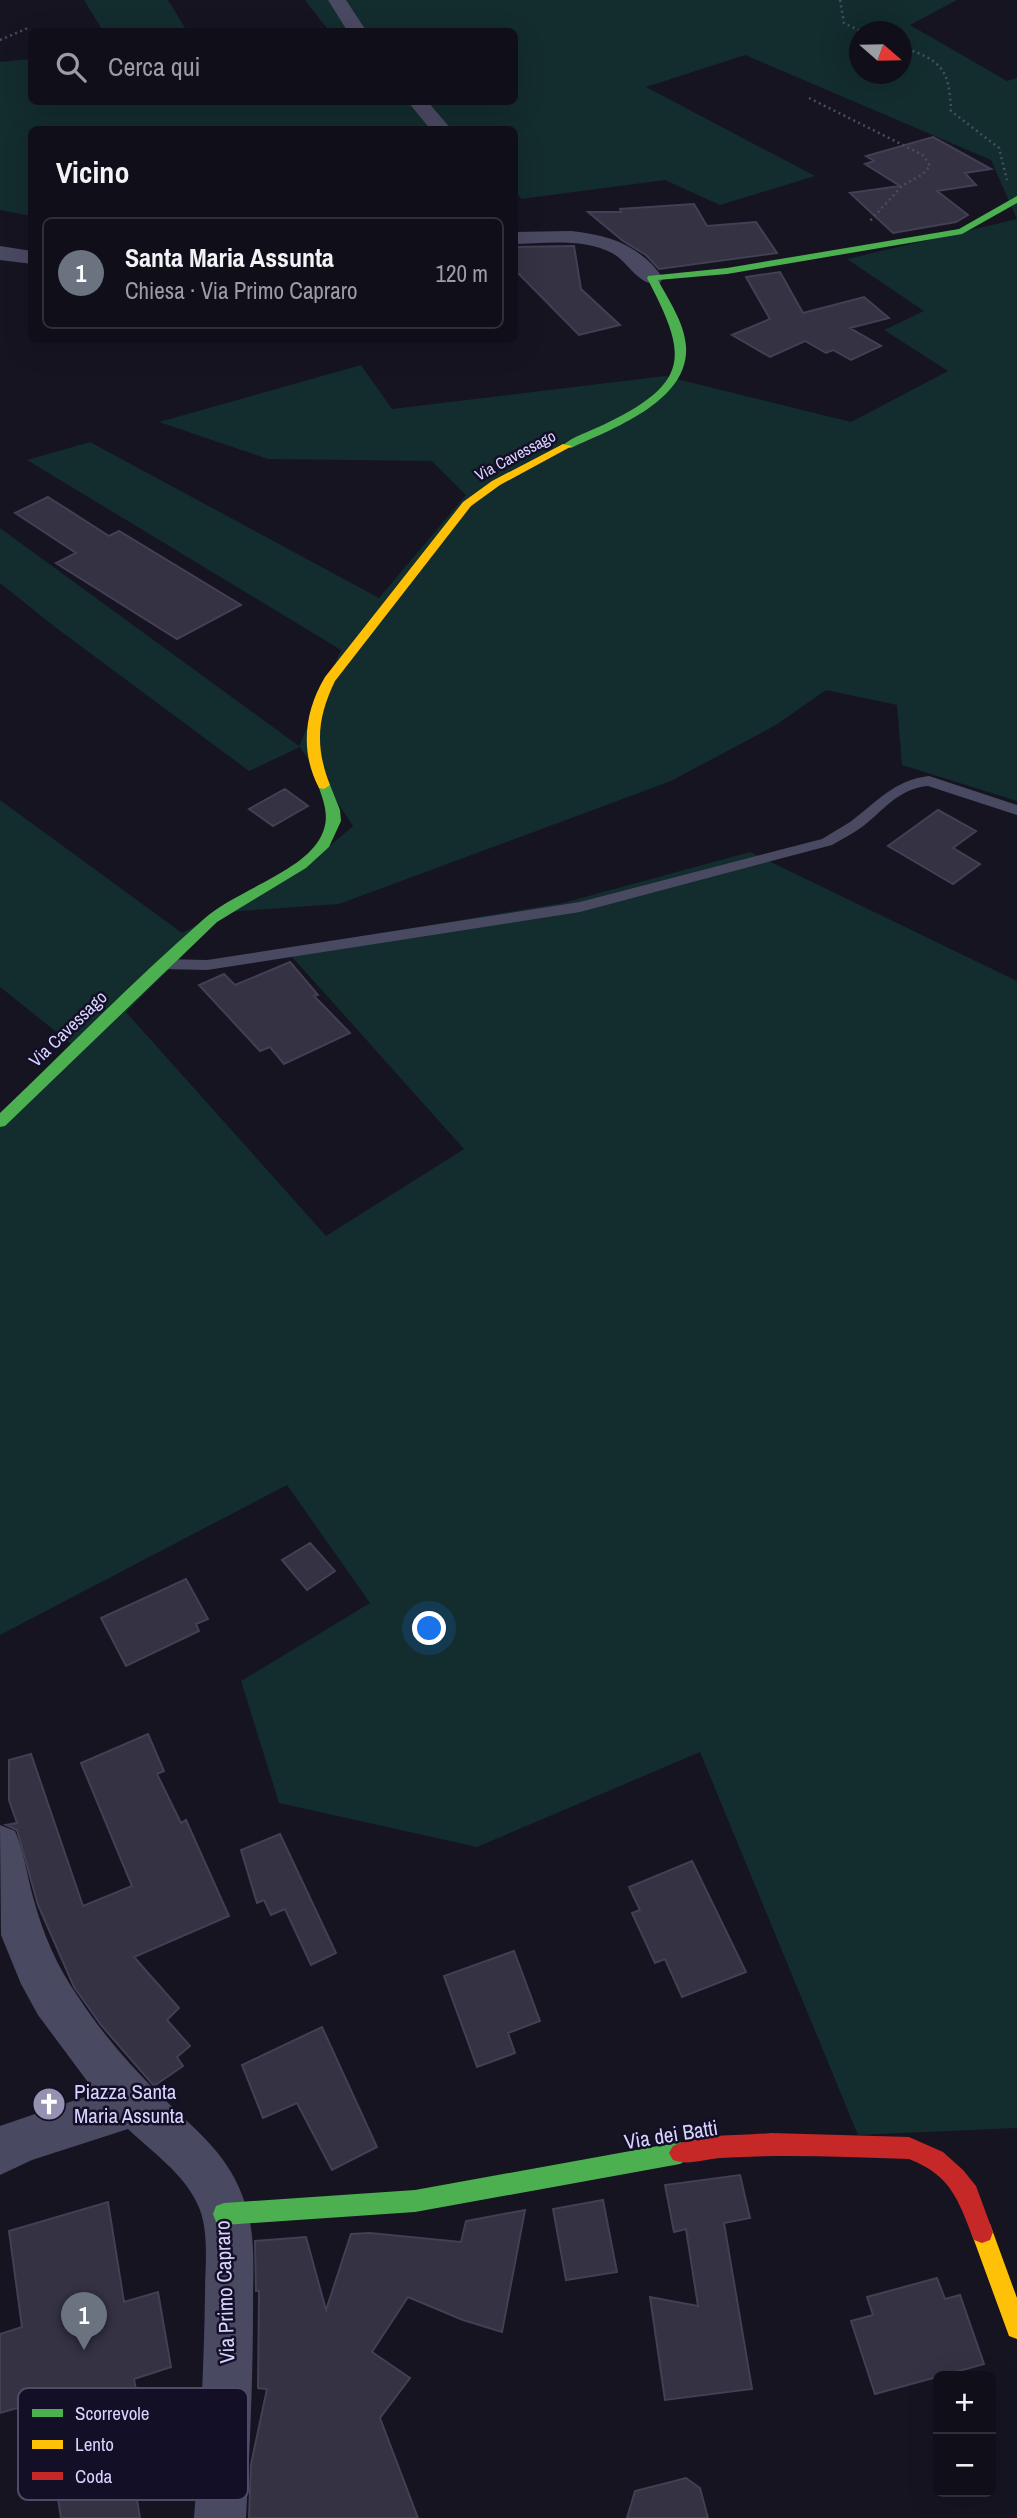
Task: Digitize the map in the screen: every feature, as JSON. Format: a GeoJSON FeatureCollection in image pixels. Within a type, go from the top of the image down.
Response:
{"type":"FeatureCollection","features":[{"type":"Feature","properties":{"kind":"street"},"geometry":{"type":"LineString","coordinates":[[337,0],[355,28]]}},
{"type":"Feature","properties":{"kind":"street"},"geometry":{"type":"LineString","coordinates":[[421,105],[439,126]]}},
{"type":"Feature","properties":{"kind":"street"},"geometry":{"type":"LineString","coordinates":[[520,238],[604,243],[621,249],[652,278],[727,271],[970,229],[1007,202],[1017,199]]}},
{"type":"Feature","properties":{"kind":"street"},"geometry":{"type":"LineString","coordinates":[[0,253],[28,257]]}},
{"type":"Feature","properties":{"kind":"street","name":"Via Cavessago"},"geometry":{"type":"LineString","coordinates":[[0,1122],[163,964],[225,908],[312,856],[329,836],[335,816],[334,807],[312,751],[313,726],[321,694],[328,680],[455,516],[480,493],[638,410],[660,396],[673,382],[683,354],[677,333],[652,278]]}},
{"type":"Feature","properties":{"kind":"street","name":"Via Primo Capraro"},"geometry":{"type":"LineString","coordinates":[[0,1845],[9,1890],[28,1948],[44,1985],[65,2016],[135,2104],[193,2158],[218,2194],[228,2235],[229,2325],[226,2388]]}},
{"type":"Feature","properties":{"kind":"street"},"geometry":{"type":"LineString","coordinates":[[0,2152],[22,2140],[135,2104]]}},
{"type":"Feature","properties":{"kind":"street","name":"Via dei Batti"},"geometry":{"type":"LineString","coordinates":[[224,2214],[386,2205],[732,2146],[771,2144],[909,2148],[929,2154],[947,2165],[968,2194],[1017,2328]]}},
{"type":"Feature","properties":{"kind":"street","name":"Via Primo Capraro"},"geometry":{"type":"LineString","coordinates":[[220,2518],[221,2500]]}},
{"type":"Feature","properties":{"kind":"lane"},"geometry":{"type":"LineString","coordinates":[[163,964],[207,965],[580,907],[827,842],[854,826],[895,789],[915,781],[929,781],[1017,810]]}},
{"type":"Feature","properties":{"kind":"path"},"geometry":{"type":"LineString","coordinates":[[840,0],[844,23],[849,26]]}},
{"type":"Feature","properties":{"kind":"path"},"geometry":{"type":"LineString","coordinates":[[0,40],[28,28]]}},
{"type":"Feature","properties":{"kind":"path"},"geometry":{"type":"LineString","coordinates":[[912,51],[935,58],[946,72],[951,111],[999,148],[1004,174],[1017,199]]}},
{"type":"Feature","properties":{"kind":"path"},"geometry":{"type":"LineString","coordinates":[[809,99],[923,155],[930,166],[923,174],[902,186],[865,227],[876,246]]}},
{"type":"Feature","properties":{"kind":"green space"},"geometry":{"type":"Polygon","coordinates":[[[84,0],[168,0],[185,28],[101,28],[84,0]]]}},
{"type":"Feature","properties":{"kind":"green space"},"geometry":{"type":"Polygon","coordinates":[[[305,0],[957,0],[912,24],[912,21],[849,21],[849,84],[912,84],[912,26],[1007,81],[1017,78],[1017,219],[991,160],[745,55],[646,87],[815,176],[720,205],[665,180],[521,199],[518,194],[518,126],[28,126],[28,215],[0,210],[0,62],[28,59],[28,105],[518,105],[518,28],[327,28],[305,0]]]}},
{"type":"Feature","properties":{"kind":"green space"},"geometry":{"type":"Polygon","coordinates":[[[1017,219],[1017,801],[902,765],[897,705],[826,690],[776,725],[671,781],[339,904],[227,912],[126,1012],[326,1236],[464,1149],[285,949],[563,903],[750,852],[1017,981],[1017,2128],[858,2135],[700,1752],[477,1847],[279,1803],[241,1681],[370,1603],[287,1485],[0,1635],[0,1115],[79,1050],[0,987],[0,800],[182,933],[306,866],[353,826],[300,747],[249,771],[0,583],[0,528],[299,746],[341,650],[27,460],[90,442],[379,598],[466,495],[432,461],[268,459],[159,422],[361,365],[392,409],[665,376],[851,422],[948,371],[884,330],[924,311],[847,259],[1017,219]]]}},
{"type":"Feature","properties":{"kind":"building"},"geometry":{"type":"Polygon","coordinates":[[[933,137],[991,169],[965,173],[976,185],[937,191],[968,215],[956,222],[893,233],[850,193],[900,186],[865,164],[874,161],[866,156],[933,137]]]}},
{"type":"Feature","properties":{"kind":"building"},"geometry":{"type":"Polygon","coordinates":[[[694,204],[707,226],[756,222],[777,253],[659,269],[646,255],[623,241],[588,212],[621,212],[620,209],[694,204]]]}},
{"type":"Feature","properties":{"kind":"building"},"geometry":{"type":"Polygon","coordinates":[[[574,246],[581,289],[620,325],[579,335],[518,273],[518,247],[574,246]]]}},
{"type":"Feature","properties":{"kind":"building"},"geometry":{"type":"Polygon","coordinates":[[[780,272],[803,313],[864,297],[889,318],[850,328],[881,346],[851,360],[833,350],[826,353],[805,341],[770,357],[732,335],[770,319],[746,277],[780,272]]]}},
{"type":"Feature","properties":{"kind":"building"},"geometry":{"type":"Polygon","coordinates":[[[48,497],[109,536],[119,531],[241,605],[177,639],[56,563],[76,553],[15,513],[48,497]]]}},
{"type":"Feature","properties":{"kind":"building"},"geometry":{"type":"Polygon","coordinates":[[[285,789],[308,806],[273,826],[249,809],[285,789]]]}},
{"type":"Feature","properties":{"kind":"building"},"geometry":{"type":"Polygon","coordinates":[[[938,810],[976,831],[953,848],[980,864],[953,884],[888,846],[938,810]]]}},
{"type":"Feature","properties":{"kind":"building"},"geometry":{"type":"Polygon","coordinates":[[[290,962],[318,995],[314,996],[350,1033],[284,1064],[270,1047],[260,1051],[199,985],[224,974],[235,985],[290,962]]]}},
{"type":"Feature","properties":{"kind":"building"},"geometry":{"type":"Polygon","coordinates":[[[310,1543],[335,1571],[307,1590],[282,1560],[310,1543]]]}},
{"type":"Feature","properties":{"kind":"building"},"geometry":{"type":"Polygon","coordinates":[[[186,1579],[208,1619],[196,1624],[199,1631],[126,1666],[101,1618],[186,1579]]]}},
{"type":"Feature","properties":{"kind":"building"},"geometry":{"type":"Polygon","coordinates":[[[148,1734],[164,1771],[157,1774],[181,1823],[186,1820],[229,1916],[134,1957],[179,2008],[167,2020],[190,2046],[177,2057],[183,2066],[154,2086],[101,2025],[74,1987],[38,1905],[17,1830],[6,1825],[17,1823],[9,1800],[9,1760],[31,1754],[83,1906],[132,1886],[81,1763],[148,1734]]]}},
{"type":"Feature","properties":{"kind":"building"},"geometry":{"type":"Polygon","coordinates":[[[280,1834],[336,1953],[311,1965],[285,1909],[271,1915],[264,1900],[257,1903],[241,1850],[280,1834]]]}},
{"type":"Feature","properties":{"kind":"building"},"geometry":{"type":"Polygon","coordinates":[[[692,1861],[746,1972],[682,1997],[665,1959],[655,1963],[632,1913],[640,1910],[629,1887],[692,1861]]]}},
{"type":"Feature","properties":{"kind":"building"},"geometry":{"type":"Polygon","coordinates":[[[514,1951],[540,2021],[508,2033],[515,2053],[477,2067],[444,1976],[514,1951]]]}},
{"type":"Feature","properties":{"kind":"building"},"geometry":{"type":"Polygon","coordinates":[[[322,2027],[377,2147],[332,2170],[297,2103],[263,2118],[242,2065],[322,2027]]]}},
{"type":"Feature","properties":{"kind":"building"},"geometry":{"type":"Polygon","coordinates":[[[740,2175],[750,2218],[724,2223],[752,2389],[665,2400],[650,2297],[698,2306],[686,2229],[674,2232],[665,2185],[740,2175]]]}},
{"type":"Feature","properties":{"kind":"building"},"geometry":{"type":"Polygon","coordinates":[[[603,2200],[617,2272],[566,2280],[553,2209],[603,2200]]]}},
{"type":"Feature","properties":{"kind":"building"},"geometry":{"type":"Polygon","coordinates":[[[108,2202],[124,2302],[158,2292],[171,2367],[134,2379],[136,2388],[18,2388],[18,2408],[0,2413],[0,2334],[22,2327],[9,2231],[108,2202]]]}},
{"type":"Feature","properties":{"kind":"building"},"geometry":{"type":"Polygon","coordinates":[[[525,2210],[502,2332],[463,2320],[408,2297],[372,2352],[410,2378],[380,2418],[418,2518],[249,2518],[251,2464],[267,2389],[258,2388],[259,2291],[256,2291],[255,2241],[306,2237],[326,2310],[351,2234],[370,2233],[461,2242],[466,2221],[525,2210]]]}},
{"type":"Feature","properties":{"kind":"building"},"geometry":{"type":"Polygon","coordinates":[[[937,2278],[945,2299],[960,2295],[984,2364],[959,2371],[933,2371],[933,2378],[875,2394],[851,2321],[873,2315],[867,2297],[937,2278]]]}},
{"type":"Feature","properties":{"kind":"building"},"geometry":{"type":"Polygon","coordinates":[[[686,2478],[700,2488],[708,2518],[627,2518],[635,2491],[686,2478]]]}},
{"type":"Feature","properties":{"kind":"building"},"geometry":{"type":"Polygon","coordinates":[[[58,2500],[137,2500],[140,2518],[61,2518],[58,2500]]]}},
{"type":"Feature","properties":{"kind":"traffic: fast"},"geometry":{"type":"LineString","coordinates":[[567,446],[621,421],[657,397],[679,366],[680,339],[670,312],[652,278],[727,271],[962,231],[1017,199]]}},
{"type":"Feature","properties":{"kind":"traffic: fast"},"geometry":{"type":"LineString","coordinates":[[0,1122],[212,919],[301,865],[324,844],[334,821],[324,785]]}},
{"type":"Feature","properties":{"kind":"traffic: fast"},"geometry":{"type":"LineString","coordinates":[[224,2214],[415,2201],[680,2153]]}},
{"type":"Feature","properties":{"kind":"traffic: slow"},"geometry":{"type":"LineString","coordinates":[[324,785],[314,757],[312,732],[317,707],[329,680],[467,504],[496,483],[567,446]]}},
{"type":"Feature","properties":{"kind":"traffic: slow"},"geometry":{"type":"LineString","coordinates":[[982,2232],[1017,2328]]}},
{"type":"Feature","properties":{"kind":"traffic: jam"},"geometry":{"type":"LineString","coordinates":[[680,2153],[771,2144],[909,2148],[936,2159],[956,2177],[968,2194],[982,2232]]}},
{"type":"Feature","properties":{"kind":"place","name":"Piazza Santa Maria Assunta"},"geometry":{"type":"Point","coordinates":[49,2104]}},
{"type":"Feature","properties":{"kind":"place","name":"Santa Maria Assunta"},"geometry":{"type":"Point","coordinates":[84,2350]}}]}
